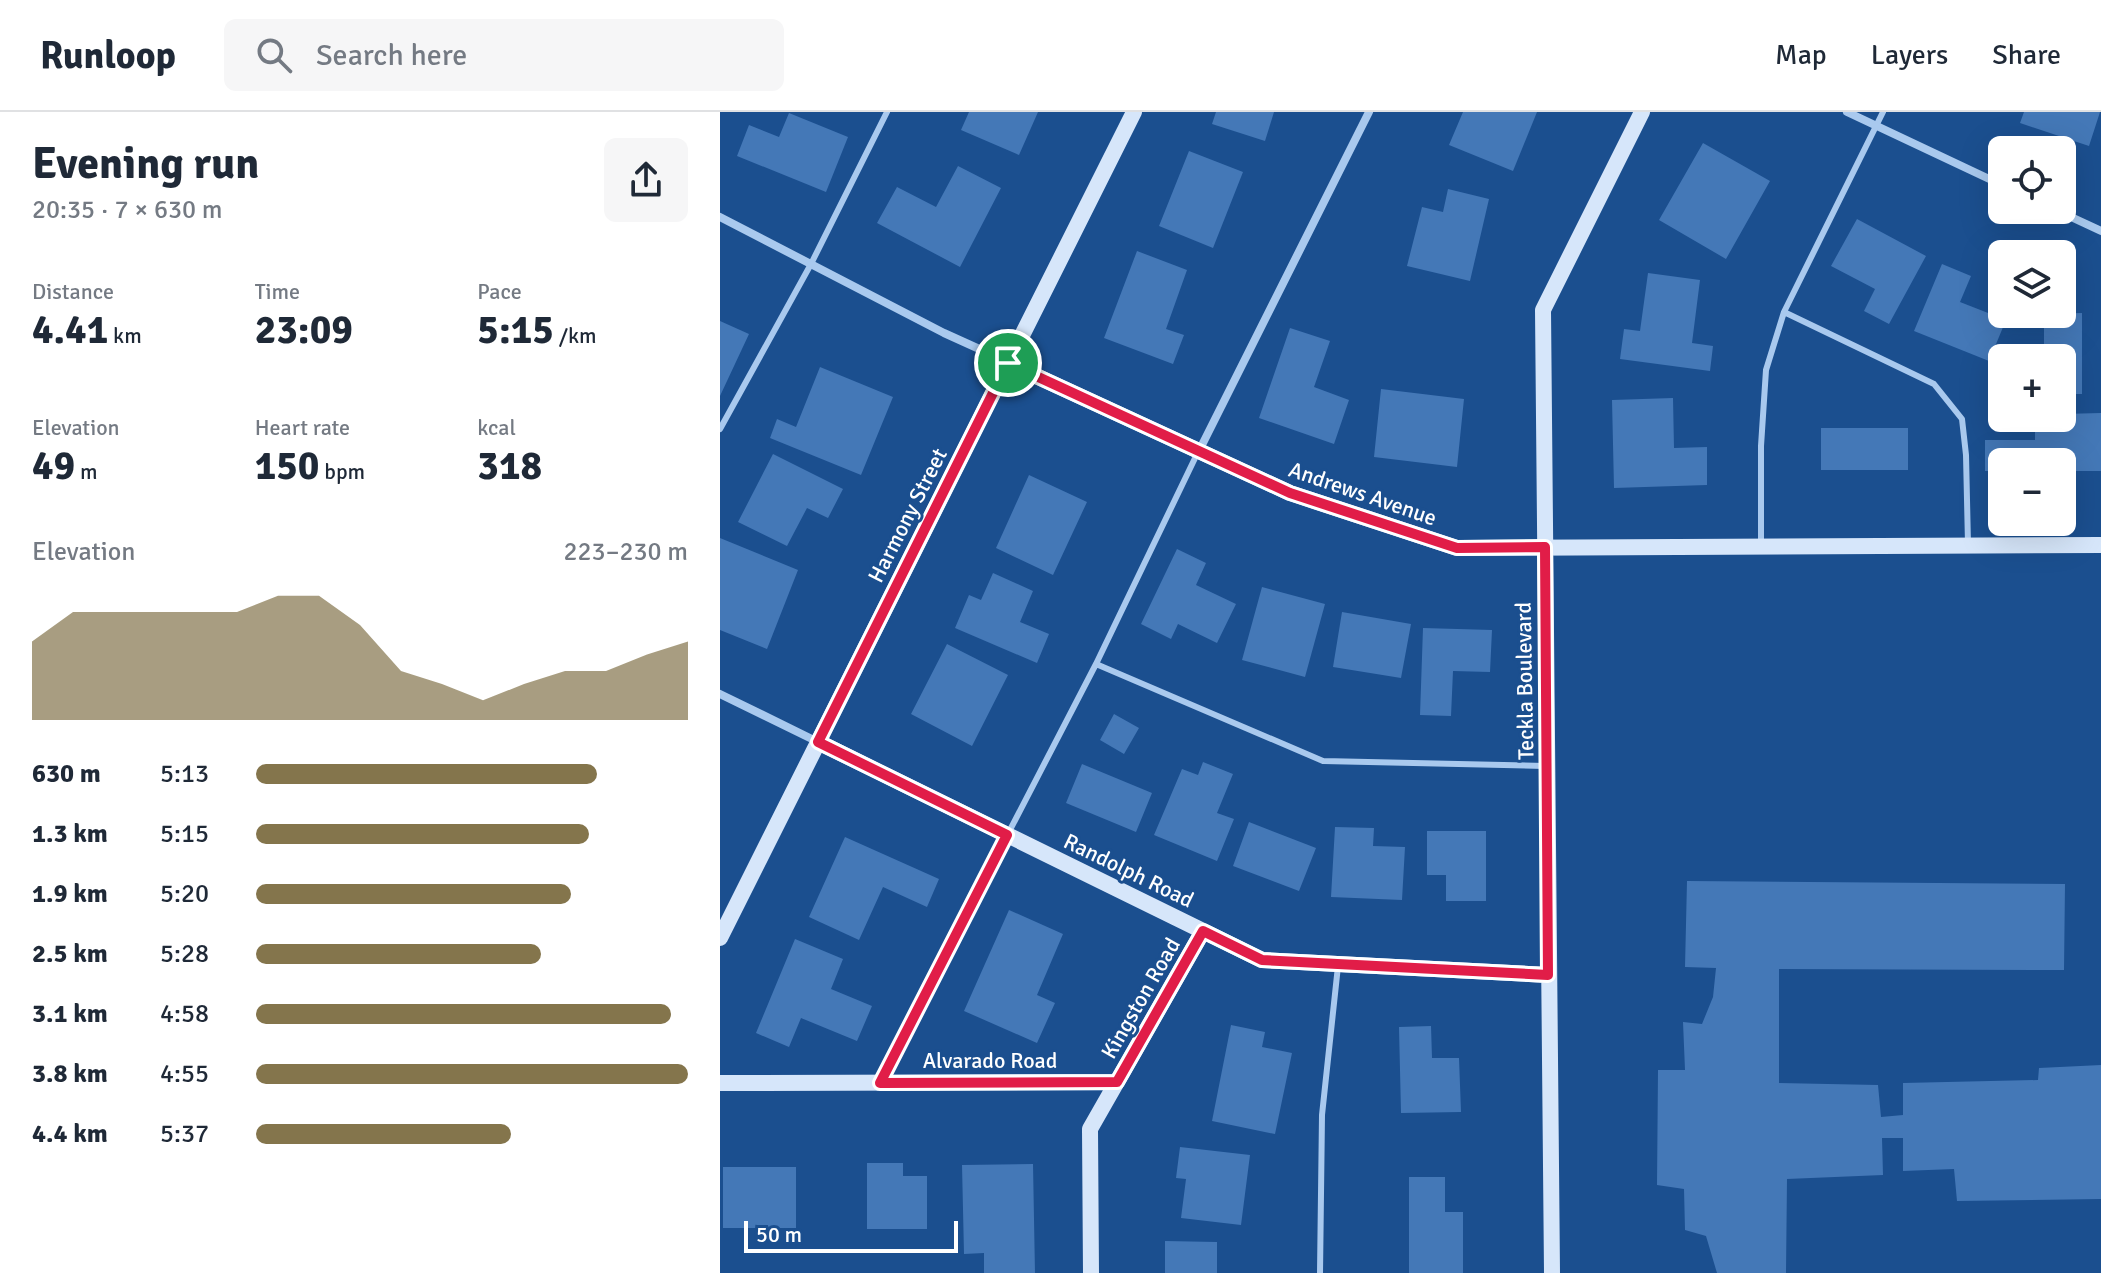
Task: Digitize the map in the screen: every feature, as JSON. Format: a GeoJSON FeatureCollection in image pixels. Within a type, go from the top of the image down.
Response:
{"type":"FeatureCollection","features":[{"type":"Feature","properties":{"kind":"street","name":"Harmony Street"},"geometry":{"type":"LineString","coordinates":[[720,938],[1134,112]]}},
{"type":"Feature","properties":{"kind":"street"},"geometry":{"type":"LineString","coordinates":[[1199,451],[1369,112]]}},
{"type":"Feature","properties":{"kind":"street","name":"Teckla Boulevard"},"geometry":{"type":"LineString","coordinates":[[1552,1273],[1543,310],[1642,112]]}},
{"type":"Feature","properties":{"kind":"street"},"geometry":{"type":"LineString","coordinates":[[1847,112],[1988,178]]}},
{"type":"Feature","properties":{"kind":"street","name":"Andrews Avenue"},"geometry":{"type":"LineString","coordinates":[[720,217],[1008,363],[1290,493],[1457,548],[2101,545]]}},
{"type":"Feature","properties":{"kind":"street"},"geometry":{"type":"LineString","coordinates":[[2076,219],[2101,231]]}},
{"type":"Feature","properties":{"kind":"street","name":"Randolph Road"},"geometry":{"type":"LineString","coordinates":[[720,694],[1262,960],[1548,975]]}},
{"type":"Feature","properties":{"kind":"street","name":"Kingston Road"},"geometry":{"type":"LineString","coordinates":[[1091,1273],[1090,1129],[1203,931]]}},
{"type":"Feature","properties":{"kind":"street","name":"Alvarado Road"},"geometry":{"type":"LineString","coordinates":[[720,1083],[1117,1082]]}},
{"type":"Feature","properties":{"kind":"lane"},"geometry":{"type":"LineString","coordinates":[[720,429],[811,264],[887,112]]}},
{"type":"Feature","properties":{"kind":"lane"},"geometry":{"type":"LineString","coordinates":[[1761,546],[1761,446],[1766,370],[1784,312],[1883,112]]}},
{"type":"Feature","properties":{"kind":"lane"},"geometry":{"type":"LineString","coordinates":[[1784,312],[1934,384],[1962,419],[1968,545]]}},
{"type":"Feature","properties":{"kind":"lane"},"geometry":{"type":"LineString","coordinates":[[880,1083],[1096,664],[1199,451]]}},
{"type":"Feature","properties":{"kind":"lane"},"geometry":{"type":"LineString","coordinates":[[1096,664],[1323,761],[1547,766]]}},
{"type":"Feature","properties":{"kind":"lane"},"geometry":{"type":"LineString","coordinates":[[1320,1273],[1322,1115],[1338,964]]}},
{"type":"Feature","properties":{"kind":"building"},"geometry":{"type":"Polygon","coordinates":[[[969,112],[1038,112],[1019,155],[961,130],[969,112]]]}},
{"type":"Feature","properties":{"kind":"building"},"geometry":{"type":"Polygon","coordinates":[[[1216,112],[1274,112],[1265,141],[1212,124],[1216,112]]]}},
{"type":"Feature","properties":{"kind":"building"},"geometry":{"type":"Polygon","coordinates":[[[1463,112],[1537,112],[1513,171],[1449,145],[1463,112]]]}},
{"type":"Feature","properties":{"kind":"building"},"geometry":{"type":"Polygon","coordinates":[[[2024,112],[2100,112],[2089,146],[2076,142],[2076,136],[2059,136],[2020,123],[2024,112]]]}},
{"type":"Feature","properties":{"kind":"building"},"geometry":{"type":"Polygon","coordinates":[[[789,113],[848,137],[826,192],[737,156],[749,125],[779,137],[789,113]]]}},
{"type":"Feature","properties":{"kind":"building"},"geometry":{"type":"Polygon","coordinates":[[[1703,143],[1770,181],[1726,259],[1659,220],[1703,143]]]}},
{"type":"Feature","properties":{"kind":"building"},"geometry":{"type":"Polygon","coordinates":[[[1189,151],[1243,172],[1213,248],[1159,226],[1189,151]]]}},
{"type":"Feature","properties":{"kind":"building"},"geometry":{"type":"Polygon","coordinates":[[[958,166],[1001,188],[960,267],[877,223],[897,187],[936,207],[958,166]]]}},
{"type":"Feature","properties":{"kind":"building"},"geometry":{"type":"Polygon","coordinates":[[[1448,189],[1489,199],[1470,281],[1407,266],[1422,207],[1443,212],[1448,189]]]}},
{"type":"Feature","properties":{"kind":"building"},"geometry":{"type":"Polygon","coordinates":[[[1857,219],[1926,256],[1889,324],[1864,311],[1875,289],[1831,266],[1857,219]]]}},
{"type":"Feature","properties":{"kind":"building"},"geometry":{"type":"Polygon","coordinates":[[[1137,251],[1187,270],[1166,329],[1184,335],[1173,364],[1104,338],[1137,251]]]}},
{"type":"Feature","properties":{"kind":"building"},"geometry":{"type":"Polygon","coordinates":[[[1942,264],[1971,276],[1960,302],[1988,313],[1988,328],[2003,328],[1996,344],[1988,344],[1988,361],[1914,331],[1942,264]]]}},
{"type":"Feature","properties":{"kind":"building"},"geometry":{"type":"Polygon","coordinates":[[[1648,273],[1700,280],[1692,343],[1713,346],[1710,371],[1620,359],[1624,329],[1640,331],[1648,273]]]}},
{"type":"Feature","properties":{"kind":"building"},"geometry":{"type":"Polygon","coordinates":[[[2076,313],[2082,313],[2082,394],[2076,394],[2076,344],[2044,344],[2044,328],[2076,328],[2076,313]]]}},
{"type":"Feature","properties":{"kind":"building"},"geometry":{"type":"Polygon","coordinates":[[[720,321],[749,334],[720,396],[720,321]]]}},
{"type":"Feature","properties":{"kind":"building"},"geometry":{"type":"Polygon","coordinates":[[[1290,328],[1330,341],[1314,387],[1349,400],[1334,444],[1259,418],[1290,328]]]}},
{"type":"Feature","properties":{"kind":"building"},"geometry":{"type":"Polygon","coordinates":[[[820,367],[893,397],[861,475],[770,438],[777,419],[796,427],[820,367]]]}},
{"type":"Feature","properties":{"kind":"building"},"geometry":{"type":"Polygon","coordinates":[[[1381,389],[1464,399],[1457,467],[1374,457],[1381,389]]]}},
{"type":"Feature","properties":{"kind":"building"},"geometry":{"type":"Polygon","coordinates":[[[1673,398],[1674,448],[1707,447],[1707,485],[1614,488],[1612,400],[1673,398]]]}},
{"type":"Feature","properties":{"kind":"building"},"geometry":{"type":"Polygon","coordinates":[[[2101,413],[2101,471],[2076,471],[2076,448],[1988,448],[1988,471],[1985,471],[1985,440],[2035,440],[2035,432],[2076,432],[2076,414],[2101,413]]]}},
{"type":"Feature","properties":{"kind":"building"},"geometry":{"type":"Polygon","coordinates":[[[1821,428],[1908,428],[1908,470],[1821,470],[1821,428]]]}},
{"type":"Feature","properties":{"kind":"building"},"geometry":{"type":"Polygon","coordinates":[[[773,454],[843,489],[828,518],[807,508],[787,546],[738,522],[773,454]]]}},
{"type":"Feature","properties":{"kind":"building"},"geometry":{"type":"Polygon","coordinates":[[[1029,475],[1087,502],[1053,575],[996,548],[1029,475]]]}},
{"type":"Feature","properties":{"kind":"building"},"geometry":{"type":"Polygon","coordinates":[[[720,538],[798,570],[767,649],[720,630],[720,538]]]}},
{"type":"Feature","properties":{"kind":"building"},"geometry":{"type":"Polygon","coordinates":[[[1177,549],[1206,563],[1196,585],[1236,604],[1217,643],[1178,624],[1171,639],[1141,624],[1177,549]]]}},
{"type":"Feature","properties":{"kind":"building"},"geometry":{"type":"Polygon","coordinates":[[[993,573],[1033,591],[1020,622],[1049,634],[1037,663],[955,628],[969,595],[981,600],[993,573]]]}},
{"type":"Feature","properties":{"kind":"building"},"geometry":{"type":"Polygon","coordinates":[[[1262,587],[1325,604],[1305,677],[1242,660],[1262,587]]]}},
{"type":"Feature","properties":{"kind":"building"},"geometry":{"type":"Polygon","coordinates":[[[1342,612],[1411,624],[1401,678],[1333,667],[1342,612]]]}},
{"type":"Feature","properties":{"kind":"building"},"geometry":{"type":"Polygon","coordinates":[[[1423,628],[1492,630],[1490,672],[1453,671],[1451,716],[1420,715],[1423,628]]]}},
{"type":"Feature","properties":{"kind":"building"},"geometry":{"type":"Polygon","coordinates":[[[947,644],[1008,675],[972,746],[911,714],[947,644]]]}},
{"type":"Feature","properties":{"kind":"building"},"geometry":{"type":"Polygon","coordinates":[[[1114,714],[1139,728],[1124,754],[1100,740],[1114,714]]]}},
{"type":"Feature","properties":{"kind":"building"},"geometry":{"type":"Polygon","coordinates":[[[1203,762],[1233,774],[1217,813],[1234,819],[1217,861],[1154,835],[1182,769],[1198,775],[1203,762]]]}},
{"type":"Feature","properties":{"kind":"building"},"geometry":{"type":"Polygon","coordinates":[[[1082,764],[1152,793],[1136,832],[1066,803],[1082,764]]]}},
{"type":"Feature","properties":{"kind":"building"},"geometry":{"type":"Polygon","coordinates":[[[1249,822],[1316,848],[1299,891],[1233,866],[1249,822]]]}},
{"type":"Feature","properties":{"kind":"building"},"geometry":{"type":"Polygon","coordinates":[[[1335,827],[1374,828],[1373,846],[1405,847],[1402,900],[1331,897],[1335,827]]]}},
{"type":"Feature","properties":{"kind":"building"},"geometry":{"type":"Polygon","coordinates":[[[1427,831],[1486,831],[1486,901],[1446,901],[1446,875],[1427,875],[1427,831]]]}},
{"type":"Feature","properties":{"kind":"building"},"geometry":{"type":"Polygon","coordinates":[[[845,837],[939,879],[927,907],[883,887],[859,940],[809,917],[845,837]]]}},
{"type":"Feature","properties":{"kind":"building"},"geometry":{"type":"Polygon","coordinates":[[[1687,881],[2065,884],[2064,970],[1779,969],[1779,1083],[1878,1085],[1881,1117],[1903,1115],[1903,1083],[2038,1080],[2039,1068],[2101,1065],[2101,1199],[1957,1201],[1954,1169],[1903,1171],[1903,1138],[1882,1138],[1883,1175],[1787,1179],[1786,1273],[1717,1273],[1706,1236],[1685,1230],[1684,1189],[1657,1185],[1658,1070],[1685,1070],[1683,1022],[1702,1024],[1713,997],[1716,968],[1685,967],[1687,881]]]}},
{"type":"Feature","properties":{"kind":"building"},"geometry":{"type":"Polygon","coordinates":[[[1009,910],[1063,934],[1037,995],[1055,1003],[1037,1043],[964,1011],[1009,910]]]}},
{"type":"Feature","properties":{"kind":"building"},"geometry":{"type":"Polygon","coordinates":[[[795,939],[843,959],[831,989],[872,1006],[857,1041],[801,1018],[789,1047],[756,1033],[795,939]]]}},
{"type":"Feature","properties":{"kind":"building"},"geometry":{"type":"Polygon","coordinates":[[[1231,1025],[1265,1032],[1262,1047],[1292,1053],[1275,1134],[1212,1121],[1231,1025]]]}},
{"type":"Feature","properties":{"kind":"building"},"geometry":{"type":"Polygon","coordinates":[[[1431,1026],[1432,1058],[1459,1058],[1461,1112],[1401,1113],[1399,1027],[1431,1026]]]}},
{"type":"Feature","properties":{"kind":"building"},"geometry":{"type":"Polygon","coordinates":[[[1180,1147],[1250,1155],[1241,1225],[1181,1218],[1186,1179],[1176,1178],[1180,1147]]]}},
{"type":"Feature","properties":{"kind":"building"},"geometry":{"type":"Polygon","coordinates":[[[867,1163],[903,1163],[903,1176],[927,1176],[927,1229],[867,1229],[867,1163]]]}},
{"type":"Feature","properties":{"kind":"building"},"geometry":{"type":"Polygon","coordinates":[[[1033,1164],[1035,1273],[984,1273],[984,1253],[964,1254],[962,1165],[1033,1164]]]}},
{"type":"Feature","properties":{"kind":"building"},"geometry":{"type":"Polygon","coordinates":[[[723,1167],[796,1167],[796,1228],[723,1228],[723,1167]]]}},
{"type":"Feature","properties":{"kind":"building"},"geometry":{"type":"Polygon","coordinates":[[[1409,1177],[1445,1177],[1445,1212],[1463,1212],[1463,1273],[1409,1273],[1409,1177]]]}},
{"type":"Feature","properties":{"kind":"building"},"geometry":{"type":"Polygon","coordinates":[[[1165,1241],[1217,1242],[1217,1273],[1165,1273],[1165,1241]]]}},
{"type":"Feature","properties":{"kind":"route"},"geometry":{"type":"LineString","coordinates":[[1008,363],[1290,493],[1457,548],[1545,547],[1548,975],[1262,960],[1203,931],[1117,1082],[880,1083],[1007,835],[818,742],[1008,363]]}}]}
